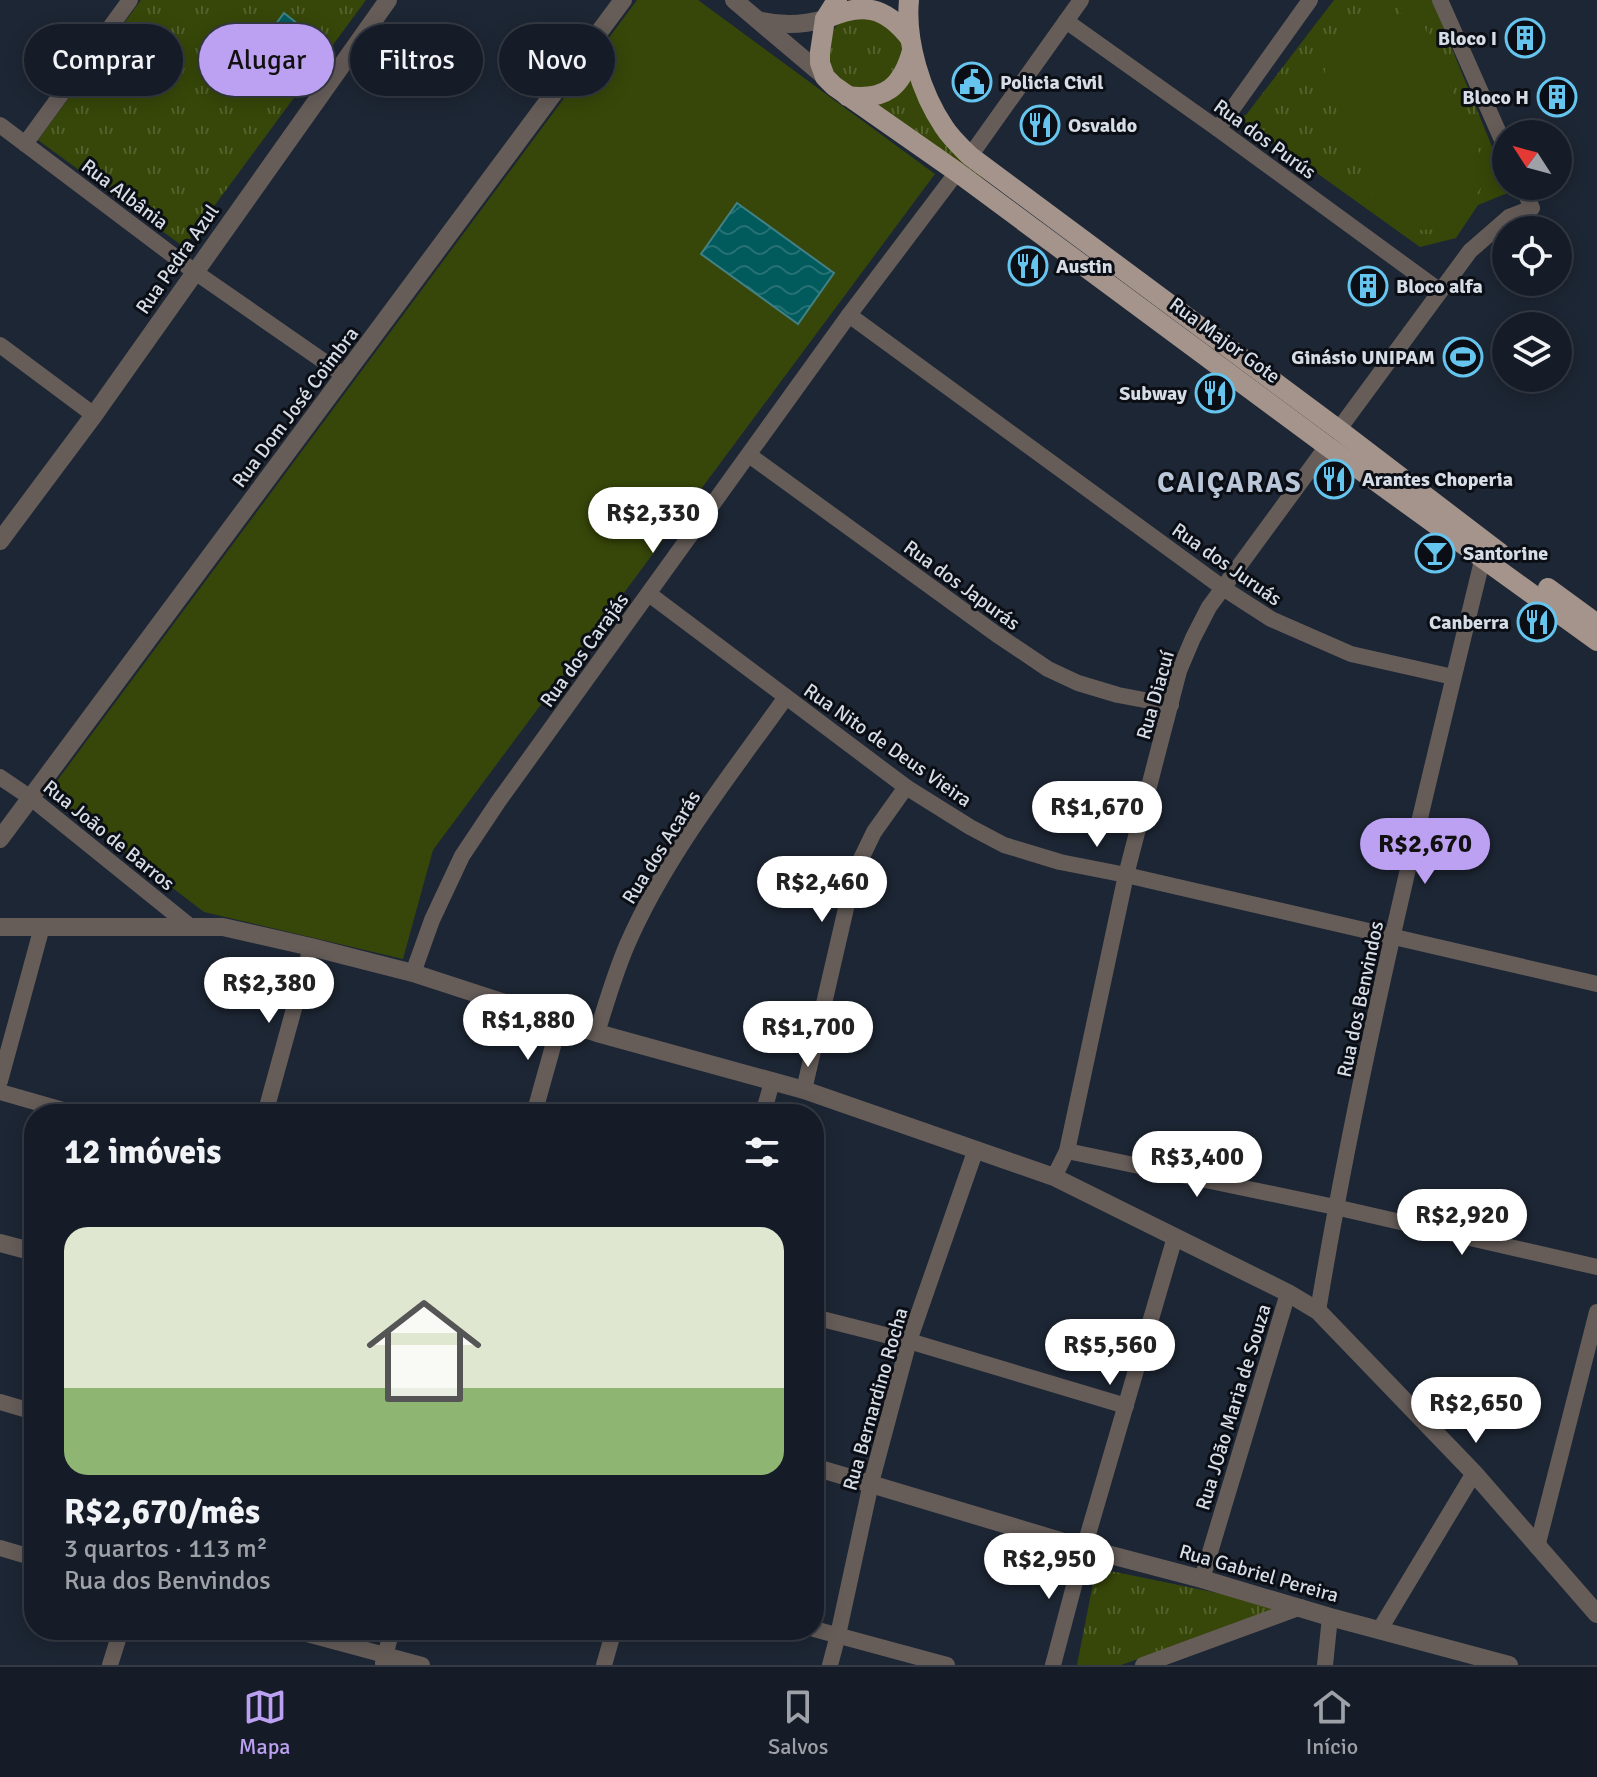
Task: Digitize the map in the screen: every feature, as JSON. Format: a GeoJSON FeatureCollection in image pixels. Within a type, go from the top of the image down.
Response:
{"type":"FeatureCollection","features":[{"type":"Feature","properties":{"kind":"main road"},"geometry":{"type":"LineString","coordinates":[[825,77],[820,52],[825,19],[837,0]]}},
{"type":"Feature","properties":{"kind":"main road"},"geometry":{"type":"LineString","coordinates":[[847,96],[862,98],[889,91],[906,71],[911,44],[909,0]]}},
{"type":"Feature","properties":{"kind":"main road"},"geometry":{"type":"LineString","coordinates":[[825,19],[852,9],[877,10],[901,26],[911,44]]}},
{"type":"Feature","properties":{"kind":"main road","name":"Rua Major Gote"},"geometry":{"type":"LineString","coordinates":[[911,44],[937,115],[963,164]]}},
{"type":"Feature","properties":{"kind":"main road","name":"Rua Major Gote"},"geometry":{"type":"LineString","coordinates":[[825,77],[847,96],[963,164],[1333,438],[1483,557],[1597,641]]}},
{"type":"Feature","properties":{"kind":"main road","name":"Rua Major Gote"},"geometry":{"type":"LineString","coordinates":[[1333,438],[1597,624]]}},
{"type":"Feature","properties":{"kind":"street","name":"Rua Pedra Azul"},"geometry":{"type":"LineString","coordinates":[[0,541],[94,415],[388,0]]}},
{"type":"Feature","properties":{"kind":"street","name":"Rua Dom José Coimbra"},"geometry":{"type":"LineString","coordinates":[[0,839],[623,0]]}},
{"type":"Feature","properties":{"kind":"street","name":"Rua Major Gote"},"geometry":{"type":"LineString","coordinates":[[734,0],[825,77]]}},
{"type":"Feature","properties":{"kind":"street","name":"Rua dos Carajás"},"geometry":{"type":"LineString","coordinates":[[413,973],[432,920],[462,856],[498,802],[849,315],[1081,0]]}},
{"type":"Feature","properties":{"kind":"street"},"geometry":{"type":"LineString","coordinates":[[1218,129],[1310,0]]}},
{"type":"Feature","properties":{"kind":"street"},"geometry":{"type":"LineString","coordinates":[[1440,0],[1493,120]]}},
{"type":"Feature","properties":{"kind":"street"},"geometry":{"type":"LineString","coordinates":[[25,144],[126,1]]}},
{"type":"Feature","properties":{"kind":"street"},"geometry":{"type":"LineString","coordinates":[[759,20],[801,25],[825,19]]}},
{"type":"Feature","properties":{"kind":"street","name":"Rua dos Purús"},"geometry":{"type":"LineString","coordinates":[[1066,21],[1440,291]]}},
{"type":"Feature","properties":{"kind":"street","name":"Rua Albânia"},"geometry":{"type":"LineString","coordinates":[[0,125],[195,272],[345,376]]}},
{"type":"Feature","properties":{"kind":"street","name":"Rua Diacuí"},"geometry":{"type":"LineString","coordinates":[[1054,1177],[1067,1151],[1126,875],[1179,671],[1193,638],[1209,607],[1470,251],[1509,217],[1532,208],[1528,200]]}},
{"type":"Feature","properties":{"kind":"street","name":"Rua dos Juruás"},"geometry":{"type":"LineString","coordinates":[[849,315],[1223,588],[1271,619],[1351,654],[1453,677]]}},
{"type":"Feature","properties":{"kind":"street"},"geometry":{"type":"LineString","coordinates":[[0,345],[94,415]]}},
{"type":"Feature","properties":{"kind":"street","name":"Rua dos Japurás"},"geometry":{"type":"LineString","coordinates":[[749,455],[1048,669],[1078,683],[1118,695],[1171,705]]}},
{"type":"Feature","properties":{"kind":"street","name":"Rua dos Benvindos"},"geometry":{"type":"LineString","coordinates":[[1318,1311],[1335,1207],[1393,937],[1483,557]]}},
{"type":"Feature","properties":{"kind":"street","name":"Rua Nito de Deus Vieira"},"geometry":{"type":"LineString","coordinates":[[649,594],[906,787],[1004,845],[1060,862],[1597,984]]}},
{"type":"Feature","properties":{"kind":"street","name":"Rua dos Acarás"},"geometry":{"type":"LineString","coordinates":[[597,1033],[626,947],[661,878],[786,697]]}},
{"type":"Feature","properties":{"kind":"street","name":"Rua João de Barros"},"geometry":{"type":"LineString","coordinates":[[0,777],[31,798],[191,927]]}},
{"type":"Feature","properties":{"kind":"street"},"geometry":{"type":"LineString","coordinates":[[804,1090],[858,865],[874,832],[906,787]]}},
{"type":"Feature","properties":{"kind":"street"},"geometry":{"type":"LineString","coordinates":[[0,927],[223,927],[311,947],[413,973],[597,1033],[804,1090],[1054,1177],[1288,1293],[1318,1311],[1474,1473],[1597,1614]]}},
{"type":"Feature","properties":{"kind":"street"},"geometry":{"type":"LineString","coordinates":[[0,1081],[42,927]]}},
{"type":"Feature","properties":{"kind":"street"},"geometry":{"type":"LineString","coordinates":[[268,1104],[311,947]]}},
{"type":"Feature","properties":{"kind":"street"},"geometry":{"type":"LineString","coordinates":[[537,1104],[560,1021]]}},
{"type":"Feature","properties":{"kind":"street"},"geometry":{"type":"LineString","coordinates":[[766,1104],[772,1082]]}},
{"type":"Feature","properties":{"kind":"street"},"geometry":{"type":"LineString","coordinates":[[0,1092],[42,1104]]}},
{"type":"Feature","properties":{"kind":"street","name":"Rua Bernardino Rocha"},"geometry":{"type":"LineString","coordinates":[[830,1665],[871,1483],[909,1341],[976,1149]]}},
{"type":"Feature","properties":{"kind":"street"},"geometry":{"type":"LineString","coordinates":[[1067,1151],[1335,1207],[1597,1267]]}},
{"type":"Feature","properties":{"kind":"street"},"geometry":{"type":"LineString","coordinates":[[1053,1665],[1175,1237]]}},
{"type":"Feature","properties":{"kind":"street"},"geometry":{"type":"LineString","coordinates":[[0,1243],[24,1249]]}},
{"type":"Feature","properties":{"kind":"street","name":"Rua JOão Maria de Souza"},"geometry":{"type":"LineString","coordinates":[[1202,1579],[1288,1293]]}},
{"type":"Feature","properties":{"kind":"street"},"geometry":{"type":"LineString","coordinates":[[1537,1547],[1597,1312]]}},
{"type":"Feature","properties":{"kind":"street"},"geometry":{"type":"LineString","coordinates":[[824,1320],[909,1341],[1126,1406]]}},
{"type":"Feature","properties":{"kind":"street"},"geometry":{"type":"LineString","coordinates":[[0,1402],[24,1409]]}},
{"type":"Feature","properties":{"kind":"street","name":"Rua Gabriel Pereira"},"geometry":{"type":"LineString","coordinates":[[824,1470],[1084,1548],[1509,1665]]}},
{"type":"Feature","properties":{"kind":"street"},"geometry":{"type":"LineString","coordinates":[[1380,1629],[1474,1473]]}},
{"type":"Feature","properties":{"kind":"street"},"geometry":{"type":"LineString","coordinates":[[0,1548],[24,1555]]}},
{"type":"Feature","properties":{"kind":"street"},"geometry":{"type":"LineString","coordinates":[[1143,1665],[1301,1607]]}},
{"type":"Feature","properties":{"kind":"street"},"geometry":{"type":"LineString","coordinates":[[1325,1665],[1330,1617]]}},
{"type":"Feature","properties":{"kind":"street"},"geometry":{"type":"LineString","coordinates":[[824,1632],[947,1665]]}},
{"type":"Feature","properties":{"kind":"street"},"geometry":{"type":"LineString","coordinates":[[110,1665],[118,1640]]}},
{"type":"Feature","properties":{"kind":"street"},"geometry":{"type":"LineString","coordinates":[[323,1640],[384,1660],[422,1665]]}},
{"type":"Feature","properties":{"kind":"street"},"geometry":{"type":"LineString","coordinates":[[384,1660],[389,1640]]}},
{"type":"Feature","properties":{"kind":"street"},"geometry":{"type":"LineString","coordinates":[[604,1665],[611,1640]]}},
{"type":"Feature","properties":{"kind":"green space"},"geometry":{"type":"Polygon","coordinates":[[[141,0],[366,0],[334,43],[334,24],[199,24],[199,96],[295,96],[184,247],[38,140],[70,96],[183,96],[183,24],[123,24],[141,0]]]}},
{"type":"Feature","properties":{"kind":"green space"},"geometry":{"type":"Polygon","coordinates":[[[637,0],[698,0],[935,174],[433,850],[403,959],[204,912],[48,793],[566,96],[615,96],[615,30],[637,0]]]}},
{"type":"Feature","properties":{"kind":"green space"},"geometry":{"type":"Polygon","coordinates":[[[1334,0],[1432,0],[1492,147],[1492,199],[1478,205],[1456,238],[1420,247],[1237,116],[1246,115],[1334,0]]]}},
{"type":"Feature","properties":{"kind":"green space"},"geometry":{"type":"Polygon","coordinates":[[[1396,0],[1413,0],[1484,164],[1480,189],[1464,214],[1442,229],[1418,230],[1392,220],[1378,205],[1325,83],[1329,51],[1345,30],[1366,17],[1381,14],[1405,22],[1396,0]]]}},
{"type":"Feature","properties":{"kind":"green space"},"geometry":{"type":"Polygon","coordinates":[[[861,13],[895,27],[904,49],[898,74],[864,91],[840,83],[826,60],[830,34],[838,24],[861,13]]]}},
{"type":"Feature","properties":{"kind":"green space"},"geometry":{"type":"Polygon","coordinates":[[[911,66],[982,175],[979,180],[871,103],[911,66]]]}},
{"type":"Feature","properties":{"kind":"green space"},"geometry":{"type":"Polygon","coordinates":[[[1096,1568],[1285,1607],[1121,1665],[1077,1665],[1096,1568]]]}},
{"type":"Feature","properties":{"kind":"water"},"geometry":{"type":"Polygon","coordinates":[[[284,13],[298,24],[276,24],[284,13]]]}},
{"type":"Feature","properties":{"kind":"water"},"geometry":{"type":"Polygon","coordinates":[[[737,203],[834,273],[798,324],[701,254],[737,203]]]}},
{"type":"Feature","properties":{"kind":"place","name":"Bloco I"},"geometry":{"type":"Point","coordinates":[1525,38]}},
{"type":"Feature","properties":{"kind":"place","name":"Policia Civil"},"geometry":{"type":"Point","coordinates":[972,82]}},
{"type":"Feature","properties":{"kind":"place","name":"Bloco H"},"geometry":{"type":"Point","coordinates":[1557,97]}},
{"type":"Feature","properties":{"kind":"place","name":"Osvaldo"},"geometry":{"type":"Point","coordinates":[1040,125]}},
{"type":"Feature","properties":{"kind":"place","name":"Austin"},"geometry":{"type":"Point","coordinates":[1028,266]}},
{"type":"Feature","properties":{"kind":"place","name":"Bloco alfa"},"geometry":{"type":"Point","coordinates":[1368,286]}},
{"type":"Feature","properties":{"kind":"place","name":"Ginásio UNIPAM"},"geometry":{"type":"Point","coordinates":[1463,357]}},
{"type":"Feature","properties":{"kind":"place","name":"Subway"},"geometry":{"type":"Point","coordinates":[1215,393]}},
{"type":"Feature","properties":{"kind":"place","name":"Arantes Choperia"},"geometry":{"type":"Point","coordinates":[1334,479]}},
{"type":"Feature","properties":{"kind":"place","name":"Santorine"},"geometry":{"type":"Point","coordinates":[1435,553]}},
{"type":"Feature","properties":{"kind":"place","name":"Canberra"},"geometry":{"type":"Point","coordinates":[1537,622]}},
{"type":"Feature","properties":{"kind":"district","name":"CAIÇARAS"},"geometry":{"type":"Point","coordinates":[1230,482]}}]}
